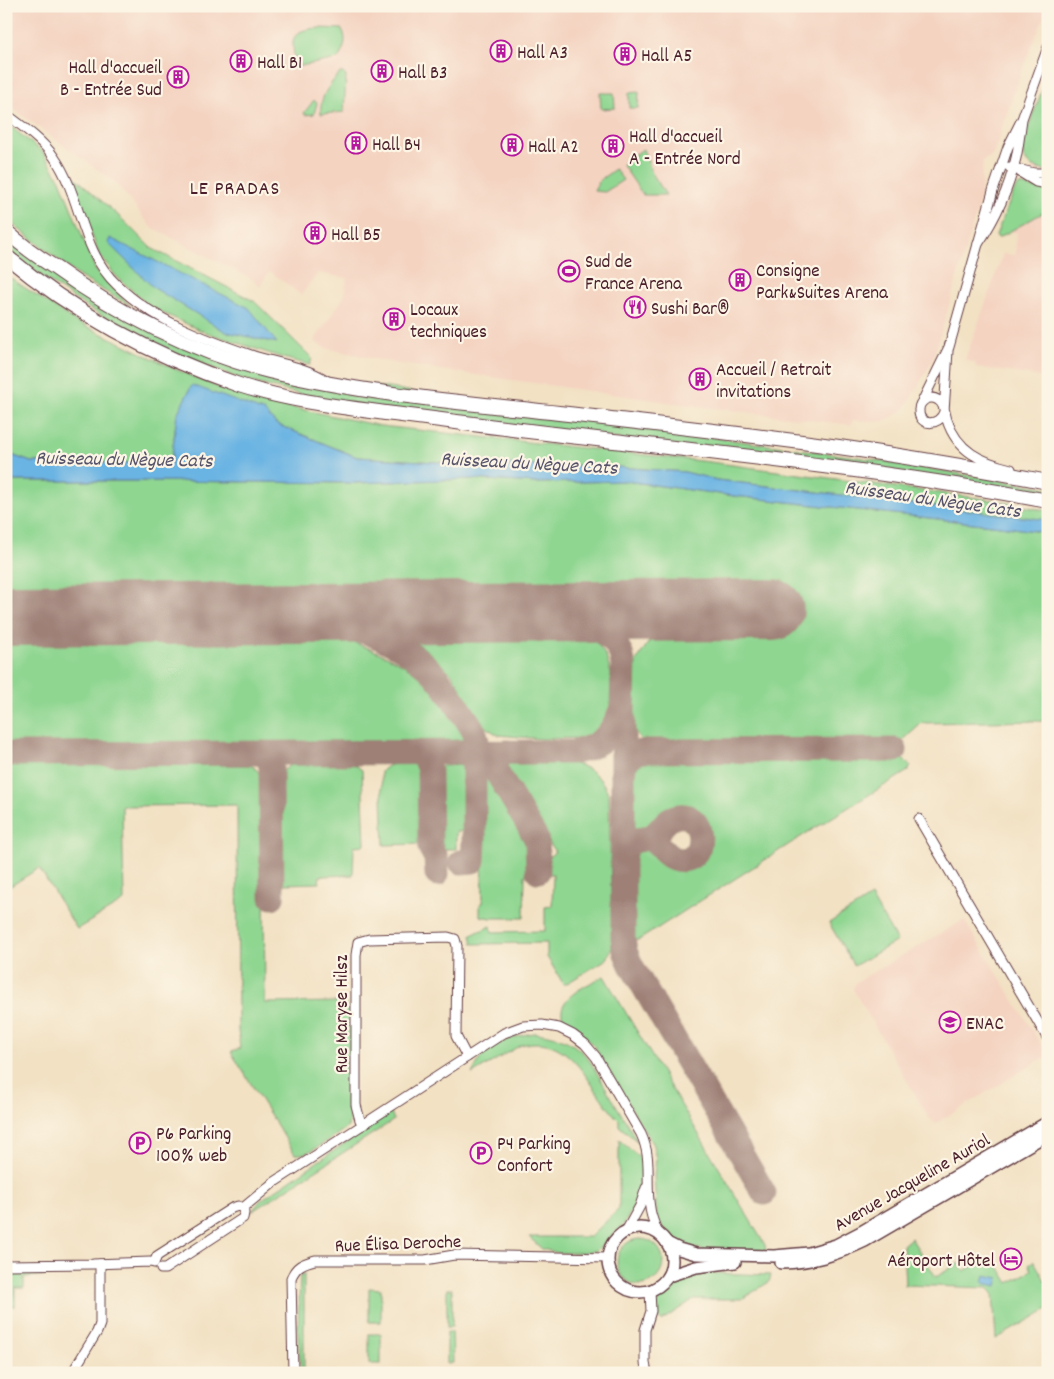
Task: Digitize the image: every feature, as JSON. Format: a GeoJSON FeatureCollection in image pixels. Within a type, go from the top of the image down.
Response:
{"type":"FeatureCollection","features":[{"type":"Feature","properties":{"kind":"highway"},"geometry":{"type":"LineString","coordinates":[[6,231],[20,243],[93,294],[160,330],[216,354],[268,370],[330,383],[436,399],[778,438],[1041,481]]}},
{"type":"Feature","properties":{"kind":"highway"},"geometry":{"type":"LineString","coordinates":[[6,256],[34,280],[60,297],[151,350],[240,385],[304,402],[494,428],[850,469],[1048,501]]}},
{"type":"Feature","properties":{"kind":"main road","name":"Avenue Jacqueline Auriol"},"geometry":{"type":"LineString","coordinates":[[667,1244],[696,1254],[720,1256],[774,1256],[809,1253],[836,1245],[1048,1122]]}},
{"type":"Feature","properties":{"kind":"main road","name":"Avenue Jacqueline Auriol"},"geometry":{"type":"LineString","coordinates":[[668,1276],[712,1264],[812,1261],[840,1253],[865,1241],[1048,1134]]}},
{"type":"Feature","properties":{"kind":"main road"},"geometry":{"type":"LineString","coordinates":[[633,1229],[650,1230],[658,1234],[667,1244],[672,1260],[668,1276],[660,1285],[650,1291],[635,1292],[620,1286],[613,1278],[608,1258],[616,1239],[625,1233],[633,1229]]}},
{"type":"Feature","properties":{"kind":"street"},"geometry":{"type":"LineString","coordinates":[[948,351],[944,412],[938,421],[927,422],[919,414],[919,410],[948,351],[1001,166],[1022,119],[1048,47]]}},
{"type":"Feature","properties":{"kind":"street"},"geometry":{"type":"LineString","coordinates":[[6,114],[54,157],[63,174],[86,237],[98,262],[116,284],[130,297],[165,320],[250,354],[315,373],[330,383]]}},
{"type":"Feature","properties":{"kind":"street"},"geometry":{"type":"LineString","coordinates":[[978,244],[992,220],[1014,168],[1022,119]]}},
{"type":"Feature","properties":{"kind":"street"},"geometry":{"type":"LineString","coordinates":[[1001,166],[1048,174]]}},
{"type":"Feature","properties":{"kind":"street"},"geometry":{"type":"LineString","coordinates":[[1014,168],[1036,182],[1048,184]]}},
{"type":"Feature","properties":{"kind":"street"},"geometry":{"type":"LineString","coordinates":[[922,402],[929,398],[937,399],[943,404],[944,412],[954,437],[966,451],[988,462],[1024,471],[1041,481]]}},
{"type":"Feature","properties":{"kind":"street"},"geometry":{"type":"LineString","coordinates":[[919,819],[1048,1039]]}},
{"type":"Feature","properties":{"kind":"street","name":"Rue Maryse Hilsz"},"geometry":{"type":"LineString","coordinates":[[363,1125],[356,1105],[356,955],[358,942],[369,939],[448,936],[455,939],[457,946],[456,1036],[467,1057]]}},
{"type":"Feature","properties":{"kind":"street"},"geometry":{"type":"LineString","coordinates":[[243,1208],[273,1183],[504,1033],[523,1026],[542,1025],[559,1028],[585,1044],[596,1057],[641,1134],[649,1159],[648,1180],[652,1221],[658,1234]]}},
{"type":"Feature","properties":{"kind":"street"},"geometry":{"type":"LineString","coordinates":[[625,1233],[640,1206],[648,1180]]}},
{"type":"Feature","properties":{"kind":"street"},"geometry":{"type":"LineString","coordinates":[[158,1266],[157,1256],[232,1208],[238,1206],[243,1208]]}},
{"type":"Feature","properties":{"kind":"street"},"geometry":{"type":"LineString","coordinates":[[6,1265],[150,1262],[165,1269],[243,1218],[243,1208]]}},
{"type":"Feature","properties":{"kind":"street","name":"Rue Élisa Deroche"},"geometry":{"type":"LineString","coordinates":[[293,1373],[291,1278],[298,1266],[306,1262],[315,1260],[425,1260],[454,1255],[608,1258]]}},
{"type":"Feature","properties":{"kind":"street"},"geometry":{"type":"LineString","coordinates":[[72,1373],[100,1324],[100,1264]]}},
{"type":"Feature","properties":{"kind":"street"},"geometry":{"type":"LineString","coordinates":[[648,1373],[645,1363],[645,1330],[651,1311],[650,1291]]}},
{"type":"Feature","properties":{"kind":"shaded area"},"geometry":{"type":"Polygon","coordinates":[[[6,6],[1048,7],[1020,75],[993,155],[983,161],[980,200],[933,360],[901,412],[884,421],[853,420],[851,425],[674,403],[399,364],[325,348],[314,341],[344,297],[347,278],[318,273],[301,295],[271,272],[268,273],[260,287],[252,279],[151,227],[116,183],[6,104],[6,6]]]}},
{"type":"Feature","properties":{"kind":"shaded area"},"geometry":{"type":"Polygon","coordinates":[[[1048,119],[1048,378],[975,367],[976,363],[965,360],[1003,254],[1015,255],[1017,233],[1011,232],[1048,119]]]}},
{"type":"Feature","properties":{"kind":"shaded area","name":"ENAC"},"geometry":{"type":"Polygon","coordinates":[[[964,920],[1048,1055],[936,1123],[929,1118],[853,989],[856,982],[964,920]]]}},
{"type":"Feature","properties":{"kind":"green space"},"geometry":{"type":"Polygon","coordinates":[[[313,28],[342,29],[345,37],[342,52],[338,59],[295,67],[293,43],[295,37],[300,32],[313,28]]]}},
{"type":"Feature","properties":{"kind":"green space"},"geometry":{"type":"Polygon","coordinates":[[[340,73],[346,76],[344,112],[321,114],[323,97],[340,73]]]}},
{"type":"Feature","properties":{"kind":"green space"},"geometry":{"type":"Polygon","coordinates":[[[1048,81],[1048,171],[1035,168],[1027,163],[1023,155],[1023,142],[1045,82],[1048,81]]]}},
{"type":"Feature","properties":{"kind":"green space"},"geometry":{"type":"Polygon","coordinates":[[[639,92],[638,108],[629,108],[629,93],[639,92]]]}},
{"type":"Feature","properties":{"kind":"green space"},"geometry":{"type":"Polygon","coordinates":[[[600,93],[614,93],[615,108],[601,109],[600,93]]]}},
{"type":"Feature","properties":{"kind":"green space"},"geometry":{"type":"Polygon","coordinates":[[[314,100],[317,103],[314,114],[305,115],[304,113],[314,100]]]}},
{"type":"Feature","properties":{"kind":"green space"},"geometry":{"type":"Polygon","coordinates":[[[6,123],[43,152],[60,180],[96,271],[131,306],[80,277],[6,219],[6,123]]]}},
{"type":"Feature","properties":{"kind":"green space"},"geometry":{"type":"Polygon","coordinates":[[[643,149],[652,173],[666,195],[643,195],[622,164],[643,149]]]}},
{"type":"Feature","properties":{"kind":"green space"},"geometry":{"type":"Polygon","coordinates":[[[615,169],[623,180],[605,192],[594,191],[600,180],[615,169]]]}},
{"type":"Feature","properties":{"kind":"green space"},"geometry":{"type":"Polygon","coordinates":[[[68,171],[121,218],[151,248],[254,301],[312,358],[310,365],[202,331],[150,307],[115,275],[99,254],[68,171]]]}},
{"type":"Feature","properties":{"kind":"green space"},"geometry":{"type":"Polygon","coordinates":[[[1019,185],[1034,188],[1048,186],[1048,210],[998,238],[996,235],[1015,189],[1019,185]]]}},
{"type":"Feature","properties":{"kind":"green space"},"geometry":{"type":"Polygon","coordinates":[[[6,239],[224,363],[724,439],[857,457],[1048,488],[1048,495],[328,401],[243,380],[158,347],[85,306],[28,267],[6,249],[6,239]]]}},
{"type":"Feature","properties":{"kind":"green space"},"geometry":{"type":"Polygon","coordinates":[[[6,275],[75,321],[175,369],[220,388],[290,407],[381,426],[710,462],[992,500],[1048,511],[1048,520],[717,480],[685,472],[604,466],[494,464],[471,461],[452,463],[357,457],[276,424],[265,412],[177,414],[171,463],[31,462],[6,453],[6,275]]]}},
{"type":"Feature","properties":{"kind":"green space"},"geometry":{"type":"Polygon","coordinates":[[[471,479],[536,483],[625,481],[734,496],[1048,533],[1048,721],[922,723],[900,743],[648,744],[641,739],[634,728],[636,662],[648,643],[666,632],[773,632],[773,589],[6,593],[6,481],[356,483],[471,479]]]}},
{"type":"Feature","properties":{"kind":"green space"},"geometry":{"type":"Polygon","coordinates":[[[584,633],[597,643],[606,656],[611,674],[610,707],[603,724],[587,736],[580,738],[542,739],[498,735],[484,726],[452,674],[423,647],[398,634],[584,633]]]}},
{"type":"Feature","properties":{"kind":"green space"},"geometry":{"type":"Polygon","coordinates":[[[329,634],[381,654],[418,675],[439,699],[463,735],[464,740],[6,744],[6,636],[329,634]]]}},
{"type":"Feature","properties":{"kind":"green space"},"geometry":{"type":"Polygon","coordinates":[[[651,758],[901,758],[911,766],[908,771],[639,940],[634,940],[633,849],[653,849],[668,862],[681,866],[702,856],[708,844],[707,832],[700,820],[689,812],[676,809],[663,814],[652,828],[634,828],[633,773],[639,765],[651,758]]]}},
{"type":"Feature","properties":{"kind":"green space"},"geometry":{"type":"Polygon","coordinates":[[[412,763],[419,771],[422,844],[384,845],[381,772],[391,765],[412,763]]]}},
{"type":"Feature","properties":{"kind":"green space"},"geometry":{"type":"Polygon","coordinates":[[[503,763],[572,763],[584,767],[595,774],[603,783],[609,795],[612,948],[607,959],[564,985],[547,957],[547,943],[473,944],[471,935],[491,926],[492,932],[545,931],[545,907],[552,906],[553,874],[542,874],[541,859],[555,852],[503,763]]]}},
{"type":"Feature","properties":{"kind":"green space"},"geometry":{"type":"Polygon","coordinates":[[[354,764],[362,770],[365,845],[354,846],[353,875],[320,876],[319,883],[282,884],[280,778],[282,772],[290,765],[354,764]]]}},
{"type":"Feature","properties":{"kind":"green space"},"geometry":{"type":"Polygon","coordinates":[[[6,765],[250,765],[255,768],[263,778],[265,1003],[344,1002],[353,1012],[348,1127],[314,1149],[301,1154],[295,1154],[231,1052],[240,1048],[238,1030],[237,805],[122,806],[124,901],[77,929],[39,868],[6,889],[6,765]]]}},
{"type":"Feature","properties":{"kind":"green space"},"geometry":{"type":"Polygon","coordinates":[[[465,765],[467,831],[456,832],[456,849],[439,849],[439,769],[442,766],[465,765]]]}},
{"type":"Feature","properties":{"kind":"green space"},"geometry":{"type":"Polygon","coordinates":[[[481,773],[485,775],[532,855],[532,874],[525,875],[524,918],[480,916],[480,904],[483,903],[481,773]]]}},
{"type":"Feature","properties":{"kind":"green space"},"geometry":{"type":"Polygon","coordinates":[[[871,897],[897,941],[854,966],[829,923],[871,897]]]}},
{"type":"Feature","properties":{"kind":"green space"},"geometry":{"type":"Polygon","coordinates":[[[604,976],[765,1245],[766,1252],[707,1251],[682,1245],[672,1238],[657,1220],[654,1176],[656,1159],[653,1145],[595,1047],[563,1018],[562,1010],[571,996],[604,976]]]}},
{"type":"Feature","properties":{"kind":"green space"},"geometry":{"type":"Polygon","coordinates":[[[535,1033],[564,1040],[576,1047],[588,1058],[638,1142],[619,1126],[619,1120],[608,1108],[579,1066],[554,1047],[539,1043],[521,1045],[472,1074],[482,1056],[492,1047],[514,1038],[535,1033]]]}},
{"type":"Feature","properties":{"kind":"green space"},"geometry":{"type":"Polygon","coordinates":[[[391,1112],[394,1120],[251,1212],[261,1200],[391,1112]]]}},
{"type":"Feature","properties":{"kind":"green space"},"geometry":{"type":"Polygon","coordinates":[[[619,1140],[642,1159],[644,1173],[633,1208],[624,1224],[596,1251],[558,1253],[542,1249],[529,1237],[590,1237],[619,1209],[619,1140]]]}},
{"type":"Feature","properties":{"kind":"green space"},"geometry":{"type":"Polygon","coordinates":[[[911,1238],[936,1277],[959,1263],[964,1271],[983,1260],[985,1262],[993,1257],[1009,1283],[1032,1270],[1029,1264],[1034,1261],[1046,1282],[1048,1282],[1048,1309],[996,1339],[993,1293],[988,1288],[905,1285],[903,1245],[911,1238]]]}},
{"type":"Feature","properties":{"kind":"green space"},"geometry":{"type":"Polygon","coordinates":[[[635,1239],[645,1239],[659,1249],[663,1262],[659,1275],[653,1281],[645,1285],[635,1285],[621,1275],[617,1267],[617,1257],[627,1243],[635,1239]]]}},
{"type":"Feature","properties":{"kind":"green space"},"geometry":{"type":"Polygon","coordinates":[[[6,1270],[38,1270],[44,1276],[24,1277],[24,1288],[15,1288],[15,1306],[6,1306],[6,1270]]]}},
{"type":"Feature","properties":{"kind":"green space"},"geometry":{"type":"Polygon","coordinates":[[[710,1273],[771,1275],[769,1282],[742,1299],[694,1299],[661,1321],[654,1308],[665,1293],[685,1279],[710,1273]]]}},
{"type":"Feature","properties":{"kind":"green space"},"geometry":{"type":"Polygon","coordinates":[[[304,1274],[304,1373],[301,1373],[298,1333],[300,1277],[304,1274]]]}},
{"type":"Feature","properties":{"kind":"green space"},"geometry":{"type":"Polygon","coordinates":[[[369,1288],[381,1289],[381,1322],[369,1322],[369,1288]]]}},
{"type":"Feature","properties":{"kind":"green space"},"geometry":{"type":"Polygon","coordinates":[[[447,1289],[452,1289],[452,1327],[447,1327],[447,1289]]]}},
{"type":"Feature","properties":{"kind":"green space"},"geometry":{"type":"Polygon","coordinates":[[[447,1332],[452,1332],[453,1363],[447,1363],[447,1332]]]}},
{"type":"Feature","properties":{"kind":"green space"},"geometry":{"type":"Polygon","coordinates":[[[369,1334],[381,1334],[381,1364],[369,1364],[369,1334]]]}},
{"type":"Feature","properties":{"kind":"water"},"geometry":{"type":"Polygon","coordinates":[[[110,238],[249,308],[277,343],[226,332],[154,288],[108,243],[110,238]]]}},
{"type":"Feature","properties":{"kind":"water"},"geometry":{"type":"Polygon","coordinates":[[[192,385],[265,412],[276,424],[357,457],[452,463],[471,461],[494,464],[604,466],[685,472],[717,480],[1048,520],[1048,533],[734,496],[625,481],[536,483],[471,479],[356,483],[6,481],[6,453],[31,462],[171,463],[177,414],[192,385]]]}},
{"type":"Feature","properties":{"kind":"water"},"geometry":{"type":"Polygon","coordinates":[[[985,1275],[999,1278],[997,1286],[983,1283],[985,1275]]]}},
{"type":"Feature","properties":{"kind":"taxiway"},"geometry":{"type":"LineString","coordinates":[[533,612],[568,619],[593,628],[613,641],[621,654],[623,663],[623,938],[625,951],[631,965],[764,1193]]}},
{"type":"Feature","properties":{"kind":"taxiway"},"geometry":{"type":"LineString","coordinates":[[287,613],[325,620],[364,631],[401,648],[417,659],[443,685],[472,727],[477,745],[474,749],[467,752]]}},
{"type":"Feature","properties":{"kind":"taxiway"},"geometry":{"type":"LineString","coordinates":[[6,754],[575,752],[600,742],[614,725],[622,708]]}},
{"type":"Feature","properties":{"kind":"taxiway"},"geometry":{"type":"LineString","coordinates":[[623,773],[627,760],[632,755],[645,751],[895,750]]}},
{"type":"Feature","properties":{"kind":"taxiway"},"geometry":{"type":"LineString","coordinates":[[415,752],[424,757],[429,770],[430,847],[436,858],[437,874]]}},
{"type":"Feature","properties":{"kind":"taxiway"},"geometry":{"type":"LineString","coordinates":[[461,862],[473,861],[474,840],[474,765],[470,757],[462,752]]}},
{"type":"Feature","properties":{"kind":"taxiway"},"geometry":{"type":"LineString","coordinates":[[507,752],[497,759],[496,771],[536,838],[538,871]]}},
{"type":"Feature","properties":{"kind":"taxiway"},"geometry":{"type":"LineString","coordinates":[[260,753],[268,758],[271,767],[272,897]]}},
{"type":"Feature","properties":{"kind":"taxiway"},"geometry":{"type":"LineString","coordinates":[[623,857],[628,845],[634,841],[652,836],[672,818],[684,816],[693,820],[698,827],[700,837],[694,855],[685,859],[669,856],[650,837]]}},
{"type":"Feature","properties":{"kind":"runway"},"geometry":{"type":"LineString","coordinates":[[6,615],[773,610]]}},
{"type":"Feature","properties":{"kind":"place","name":"Hall A3"},"geometry":{"type":"Point","coordinates":[501,51]}},
{"type":"Feature","properties":{"kind":"place","name":"Hall A5"},"geometry":{"type":"Point","coordinates":[625,54]}},
{"type":"Feature","properties":{"kind":"place","name":"Hall B1"},"geometry":{"type":"Point","coordinates":[241,61]}},
{"type":"Feature","properties":{"kind":"place","name":"Hall B3"},"geometry":{"type":"Point","coordinates":[382,71]}},
{"type":"Feature","properties":{"kind":"place","name":"Hall d'accueil B - Entrée Sud"},"geometry":{"type":"Point","coordinates":[178,77]}},
{"type":"Feature","properties":{"kind":"place","name":"Hall B4"},"geometry":{"type":"Point","coordinates":[356,143]}},
{"type":"Feature","properties":{"kind":"place","name":"Hall A2"},"geometry":{"type":"Point","coordinates":[512,145]}},
{"type":"Feature","properties":{"kind":"place","name":"Hall d'accueil A - Entrée Nord"},"geometry":{"type":"Point","coordinates":[613,146]}},
{"type":"Feature","properties":{"kind":"place","name":"Hall B5"},"geometry":{"type":"Point","coordinates":[315,233]}},
{"type":"Feature","properties":{"kind":"place","name":"Sud de France Arena"},"geometry":{"type":"Point","coordinates":[569,271]}},
{"type":"Feature","properties":{"kind":"place","name":"Consigne Park&Suites Arena"},"geometry":{"type":"Point","coordinates":[740,280]}},
{"type":"Feature","properties":{"kind":"place","name":"Sushi Bar®"},"geometry":{"type":"Point","coordinates":[635,307]}},
{"type":"Feature","properties":{"kind":"place","name":"Locaux techniques"},"geometry":{"type":"Point","coordinates":[394,319]}},
{"type":"Feature","properties":{"kind":"place","name":"Accueil / Retrait invitations"},"geometry":{"type":"Point","coordinates":[700,379]}},
{"type":"Feature","properties":{"kind":"place","name":"ENAC"},"geometry":{"type":"Point","coordinates":[950,1022]}},
{"type":"Feature","properties":{"kind":"place","name":"P6 Parking 100% web"},"geometry":{"type":"Point","coordinates":[140,1143]}},
{"type":"Feature","properties":{"kind":"place","name":"P4 Parking Confort"},"geometry":{"type":"Point","coordinates":[481,1153]}},
{"type":"Feature","properties":{"kind":"place","name":"Aéroport Hôtel"},"geometry":{"type":"Point","coordinates":[1011,1259]}},
{"type":"Feature","properties":{"kind":"district","name":"LE PRADAS"},"geometry":{"type":"Point","coordinates":[235,187]}},
{"type":"Feature","properties":{"kind":"water label","name":"Ruisseau du Nègue Cats"},"geometry":{"type":"Point","coordinates":[124,458]}},
{"type":"Feature","properties":{"kind":"water label","name":"Ruisseau du Nègue Cats"},"geometry":{"type":"Point","coordinates":[529,462]}},
{"type":"Feature","properties":{"kind":"water label","name":"Ruisseau du Nègue Cats"},"geometry":{"type":"Point","coordinates":[933,498]}}]}
